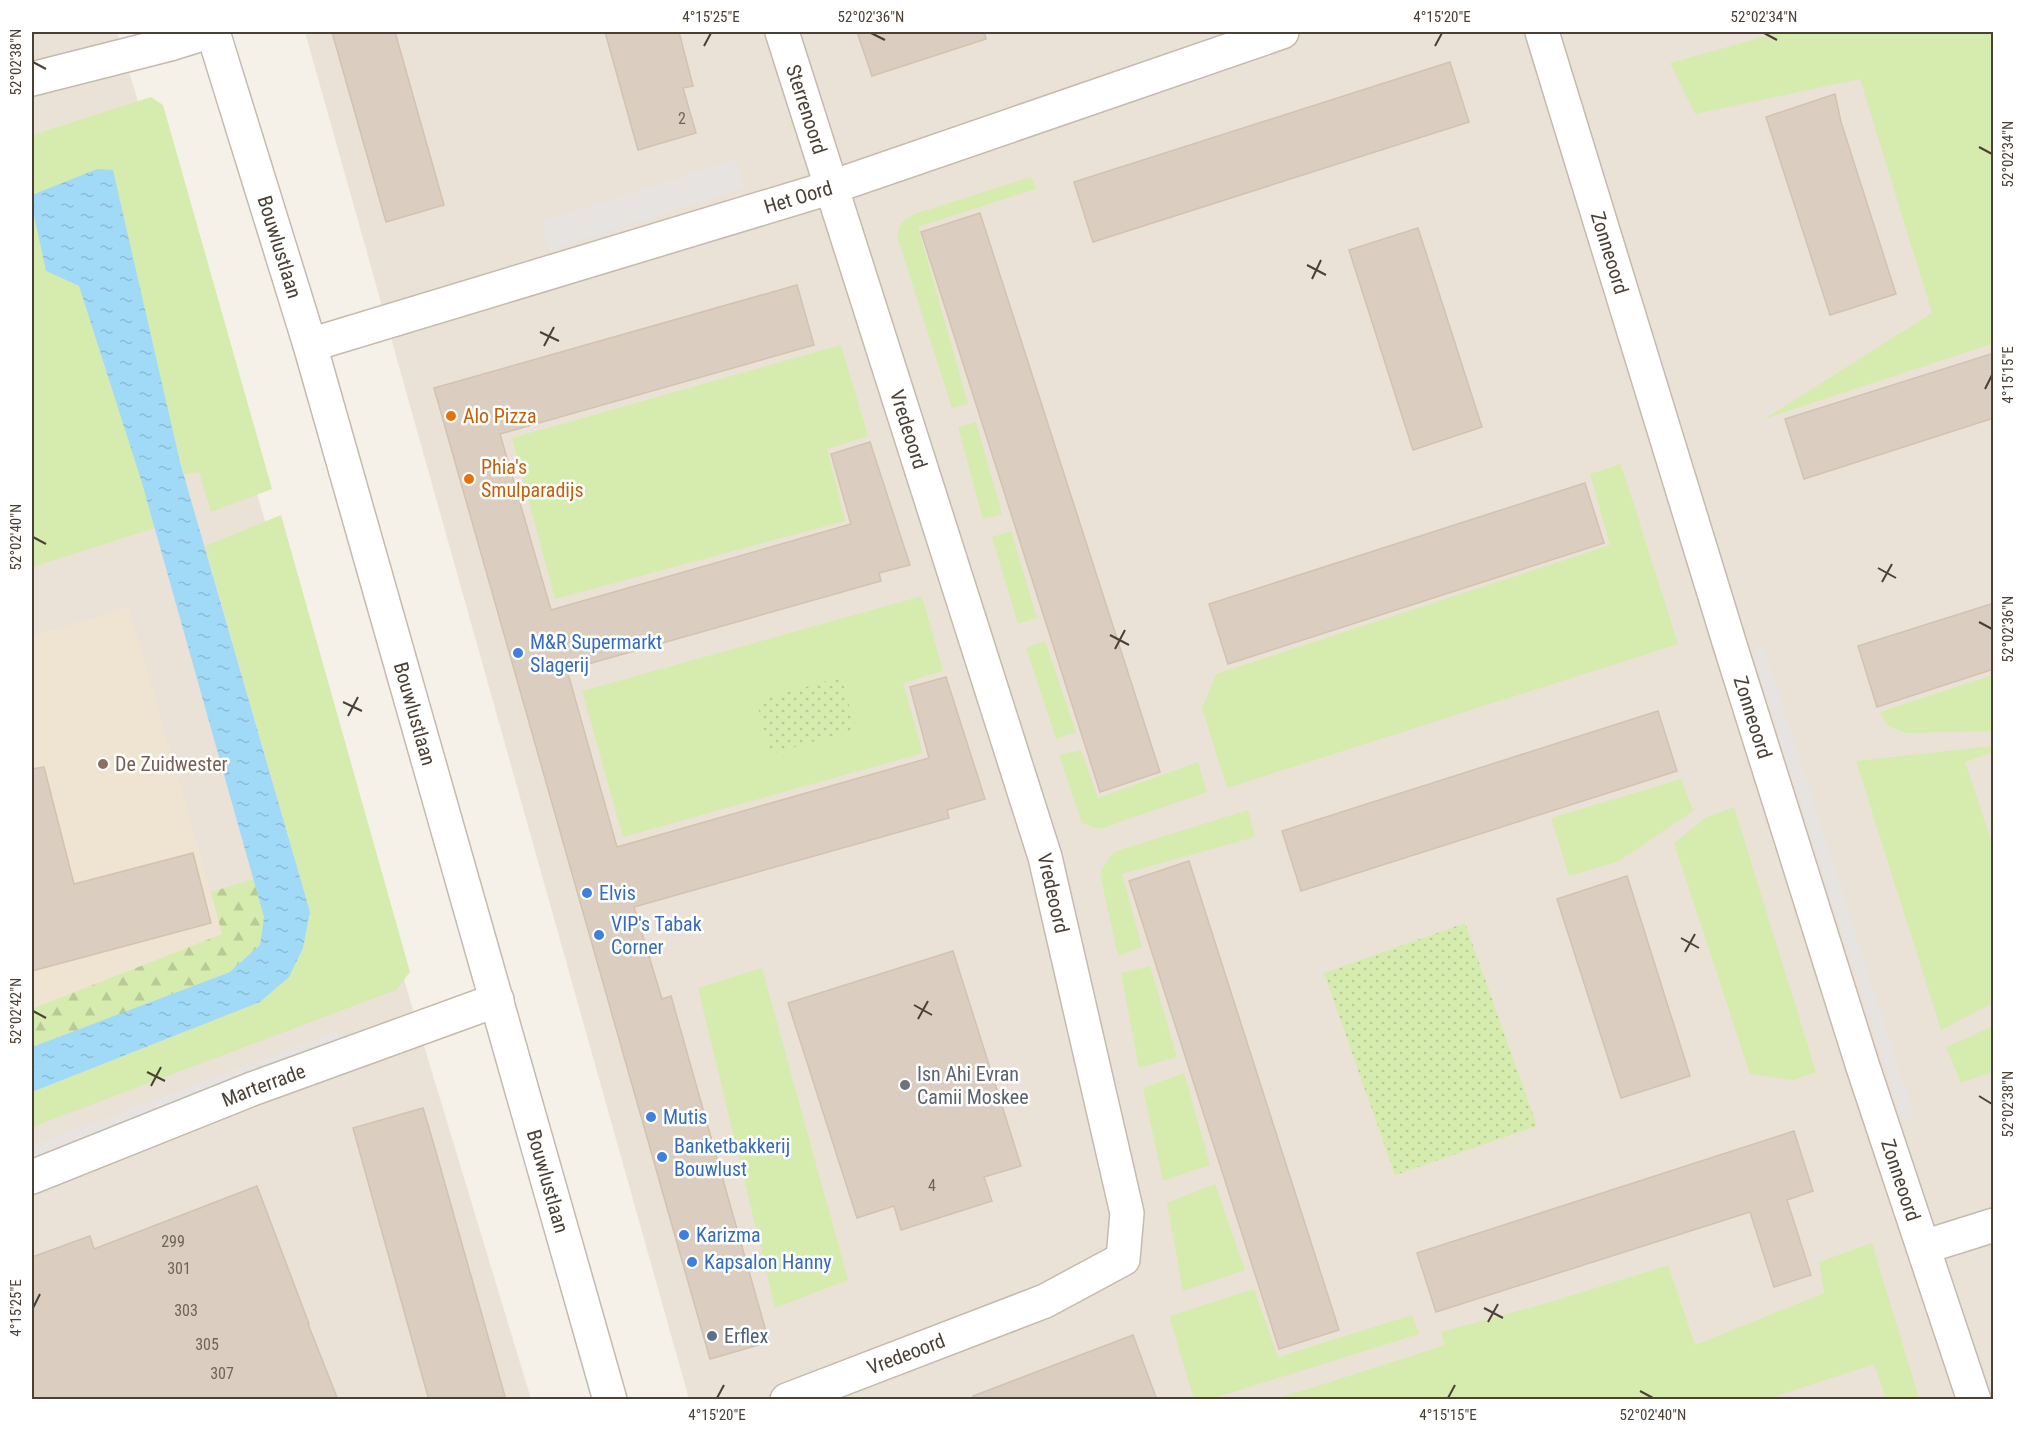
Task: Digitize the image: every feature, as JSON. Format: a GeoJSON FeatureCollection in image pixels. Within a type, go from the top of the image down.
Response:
{"type":"FeatureCollection","features":[{"type":"Feature","properties":{"kind":"street"},"geometry":{"type":"LineString","coordinates":[[32,79],[208,32]]}},
{"type":"Feature","properties":{"kind":"street","name":"Bouwlustlaan"},"geometry":{"type":"LineString","coordinates":[[213,32],[310,345],[610,1400]]}},
{"type":"Feature","properties":{"kind":"street","name":"Sterrenoord"},"geometry":{"type":"LineString","coordinates":[[782,32],[832,187]]}},
{"type":"Feature","properties":{"kind":"street","name":"Het Oord"},"geometry":{"type":"LineString","coordinates":[[310,345],[832,187],[1282,32]]}},
{"type":"Feature","properties":{"kind":"street","name":"Zonneoord"},"geometry":{"type":"LineString","coordinates":[[1542,32],[1730,645],[1863,1067],[1974,1400]]}},
{"type":"Feature","properties":{"kind":"street","name":"Vredeoord"},"geometry":{"type":"LineString","coordinates":[[787,1400],[1045,1301],[1123,1259],[1127,1213],[1045,856],[832,187]]}},
{"type":"Feature","properties":{"kind":"street","name":"Marterrade"},"geometry":{"type":"LineString","coordinates":[[32,1178],[252,1089],[497,1000]]}},
{"type":"Feature","properties":{"kind":"street"},"geometry":{"type":"LineString","coordinates":[[1924,1247],[1994,1225]]}},
{"type":"Feature","properties":{"kind":"shaded area"},"geometry":{"type":"Polygon","coordinates":[[[32,32],[117,32],[531,1399],[32,1399],[32,32]]]}},
{"type":"Feature","properties":{"kind":"shaded area"},"geometry":{"type":"Polygon","coordinates":[[[305,32],[1993,32],[1993,1399],[689,1399],[305,32]]]}},
{"type":"Feature","properties":{"kind":"shaded area"},"geometry":{"type":"Polygon","coordinates":[[[735,159],[744,187],[550,250],[541,222],[735,159]]]}},
{"type":"Feature","properties":{"kind":"shaded area","name":"De Zuidwester"},"geometry":{"type":"Polygon","coordinates":[[[129,607],[223,934],[32,1009],[32,636],[129,607]]]}},
{"type":"Feature","properties":{"kind":"shaded area"},"geometry":{"type":"Polygon","coordinates":[[[1764,647],[1915,1119],[1904,1123],[1752,651],[1764,647]]]}},
{"type":"Feature","properties":{"kind":"shaded area"},"geometry":{"type":"Polygon","coordinates":[[[337,1031],[341,1042],[32,1159],[32,1146],[337,1031]]]}},
{"type":"Feature","properties":{"kind":"green space"},"geometry":{"type":"Polygon","coordinates":[[[1781,32],[1993,32],[1994,343],[1764,419],[1932,313],[1860,79],[1695,114],[1670,63],[1781,32]]]}},
{"type":"Feature","properties":{"kind":"green space"},"geometry":{"type":"Polygon","coordinates":[[[151,97],[163,105],[272,489],[211,512],[199,472],[184,474],[97,169],[32,195],[32,135],[151,97]]]}},
{"type":"Feature","properties":{"kind":"green space"},"geometry":{"type":"Polygon","coordinates":[[[1031,177],[1036,189],[918,227],[968,404],[952,408],[897,236],[901,223],[911,215],[1031,177]]]}},
{"type":"Feature","properties":{"kind":"green space"},"geometry":{"type":"Polygon","coordinates":[[[32,207],[46,271],[79,286],[155,528],[32,567],[32,207]]]}},
{"type":"Feature","properties":{"kind":"green space"},"geometry":{"type":"Polygon","coordinates":[[[841,345],[868,436],[827,449],[845,521],[555,599],[512,438],[841,345]]]}},
{"type":"Feature","properties":{"kind":"green space"},"geometry":{"type":"Polygon","coordinates":[[[976,422],[1002,514],[983,519],[958,427],[976,422]]]}},
{"type":"Feature","properties":{"kind":"green space"},"geometry":{"type":"Polygon","coordinates":[[[1621,464],[1678,644],[1227,788],[1202,708],[1216,674],[1610,545],[1590,474],[1621,464]]]}},
{"type":"Feature","properties":{"kind":"green space"},"geometry":{"type":"Polygon","coordinates":[[[281,515],[410,972],[396,990],[32,1127],[32,1092],[260,1002],[303,948],[310,912],[205,546],[281,515]]]}},
{"type":"Feature","properties":{"kind":"green space"},"geometry":{"type":"Polygon","coordinates":[[[1011,531],[1037,618],[1018,624],[992,537],[1011,531]]]}},
{"type":"Feature","properties":{"kind":"green space"},"geometry":{"type":"Polygon","coordinates":[[[922,596],[943,671],[903,683],[923,753],[623,837],[582,691],[922,596]]]}},
{"type":"Feature","properties":{"kind":"green space"},"geometry":{"type":"Polygon","coordinates":[[[1045,641],[1076,732],[1056,739],[1026,648],[1045,641]]]}},
{"type":"Feature","properties":{"kind":"green space"},"geometry":{"type":"Polygon","coordinates":[[[1993,675],[1993,731],[1906,733],[1888,726],[1880,712],[1993,675]]]}},
{"type":"Feature","properties":{"kind":"green space"},"geometry":{"type":"Polygon","coordinates":[[[841,677],[856,729],[771,754],[756,701],[841,677]]]}},
{"type":"Feature","properties":{"kind":"green space"},"geometry":{"type":"Polygon","coordinates":[[[1993,746],[1993,752],[1965,762],[1993,846],[1993,1003],[1941,1030],[1856,761],[1993,746]]]}},
{"type":"Feature","properties":{"kind":"green space"},"geometry":{"type":"Polygon","coordinates":[[[1081,750],[1098,798],[1198,762],[1207,792],[1100,829],[1082,823],[1059,755],[1081,750]]]}},
{"type":"Feature","properties":{"kind":"green space"},"geometry":{"type":"Polygon","coordinates":[[[1681,779],[1693,811],[1619,861],[1569,876],[1551,818],[1681,779]]]}},
{"type":"Feature","properties":{"kind":"green space"},"geometry":{"type":"Polygon","coordinates":[[[1734,807],[1816,1072],[1794,1080],[1750,1074],[1674,843],[1705,818],[1734,807]]]}},
{"type":"Feature","properties":{"kind":"green space"},"geometry":{"type":"Polygon","coordinates":[[[1248,810],[1255,837],[1122,874],[1142,947],[1118,956],[1100,873],[1113,852],[1248,810]]]}},
{"type":"Feature","properties":{"kind":"green space"},"geometry":{"type":"Polygon","coordinates":[[[254,879],[264,917],[260,945],[230,972],[32,1047],[32,1009],[222,934],[211,892],[254,879]]]}},
{"type":"Feature","properties":{"kind":"green space"},"geometry":{"type":"Polygon","coordinates":[[[1465,923],[1537,1126],[1395,1175],[1324,973],[1465,923]]]}},
{"type":"Feature","properties":{"kind":"green space"},"geometry":{"type":"Polygon","coordinates":[[[1150,966],[1177,1057],[1139,1068],[1121,973],[1150,966]]]}},
{"type":"Feature","properties":{"kind":"green space"},"geometry":{"type":"Polygon","coordinates":[[[762,968],[848,1280],[775,1308],[698,988],[762,968]]]}},
{"type":"Feature","properties":{"kind":"green space"},"geometry":{"type":"Polygon","coordinates":[[[1993,1026],[1993,1063],[1990,1073],[1961,1083],[1946,1047],[1993,1026]]]}},
{"type":"Feature","properties":{"kind":"green space"},"geometry":{"type":"Polygon","coordinates":[[[1184,1073],[1210,1165],[1163,1181],[1143,1088],[1184,1073]]]}},
{"type":"Feature","properties":{"kind":"green space"},"geometry":{"type":"Polygon","coordinates":[[[1215,1184],[1245,1270],[1183,1291],[1167,1203],[1215,1184]]]}},
{"type":"Feature","properties":{"kind":"green space"},"geometry":{"type":"Polygon","coordinates":[[[1872,1243],[1919,1399],[1886,1399],[1874,1364],[1767,1399],[1277,1399],[1445,1345],[1441,1332],[1551,1302],[1668,1265],[1695,1345],[1824,1293],[1819,1262],[1872,1243]]]}},
{"type":"Feature","properties":{"kind":"green space"},"geometry":{"type":"Polygon","coordinates":[[[1254,1289],[1278,1357],[1412,1315],[1419,1334],[1211,1399],[1194,1399],[1169,1316],[1254,1289]]]}},
{"type":"Feature","properties":{"kind":"water"},"geometry":{"type":"Polygon","coordinates":[[[97,169],[113,170],[180,462],[310,912],[303,948],[289,977],[260,1002],[32,1092],[32,1047],[230,972],[260,945],[264,917],[142,483],[79,286],[46,271],[32,207],[32,195],[97,169]]]}},
{"type":"Feature","properties":{"kind":"building"},"geometry":{"type":"Polygon","coordinates":[[[332,32],[395,32],[444,205],[386,222],[332,32]]]}},
{"type":"Feature","properties":{"kind":"building"},"geometry":{"type":"Polygon","coordinates":[[[605,32],[679,32],[693,86],[683,88],[696,133],[638,150],[605,32]]]}},
{"type":"Feature","properties":{"kind":"building"},"geometry":{"type":"Polygon","coordinates":[[[857,32],[984,32],[986,39],[872,76],[857,32]]]}},
{"type":"Feature","properties":{"kind":"building"},"geometry":{"type":"Polygon","coordinates":[[[1450,62],[1469,122],[1093,242],[1074,182],[1450,62]]]}},
{"type":"Feature","properties":{"kind":"building"},"geometry":{"type":"Polygon","coordinates":[[[1835,94],[1841,122],[1896,294],[1830,315],[1766,117],[1835,94]]]}},
{"type":"Feature","properties":{"kind":"building"},"geometry":{"type":"Polygon","coordinates":[[[980,213],[1160,772],[1100,792],[921,232],[980,213]]]}},
{"type":"Feature","properties":{"kind":"building"},"geometry":{"type":"Polygon","coordinates":[[[1418,228],[1482,427],[1413,450],[1349,250],[1418,228]]]}},
{"type":"Feature","properties":{"kind":"building"},"geometry":{"type":"Polygon","coordinates":[[[797,285],[814,345],[500,434],[551,610],[851,524],[831,454],[870,442],[910,565],[879,573],[881,581],[567,670],[617,847],[929,758],[910,687],[946,677],[985,799],[947,810],[949,818],[634,907],[662,999],[671,996],[769,1342],[710,1359],[434,388],[797,285]]]}},
{"type":"Feature","properties":{"kind":"building"},"geometry":{"type":"Polygon","coordinates":[[[1994,353],[1994,418],[1804,479],[1785,419],[1994,353]]]}},
{"type":"Feature","properties":{"kind":"building"},"geometry":{"type":"Polygon","coordinates":[[[1585,483],[1604,543],[1228,664],[1209,604],[1585,483]]]}},
{"type":"Feature","properties":{"kind":"building"},"geometry":{"type":"Polygon","coordinates":[[[1994,603],[1994,669],[1877,707],[1858,646],[1994,603]]]}},
{"type":"Feature","properties":{"kind":"building"},"geometry":{"type":"Polygon","coordinates":[[[1658,711],[1677,771],[1301,891],[1282,831],[1658,711]]]}},
{"type":"Feature","properties":{"kind":"building"},"geometry":{"type":"Polygon","coordinates":[[[44,767],[74,884],[193,853],[211,923],[32,971],[32,769],[44,767]]]}},
{"type":"Feature","properties":{"kind":"building"},"geometry":{"type":"Polygon","coordinates":[[[1189,861],[1339,1330],[1279,1349],[1129,881],[1189,861]]]}},
{"type":"Feature","properties":{"kind":"building"},"geometry":{"type":"Polygon","coordinates":[[[1627,876],[1690,1076],[1621,1098],[1557,899],[1627,876]]]}},
{"type":"Feature","properties":{"kind":"building","name":"Isn Ahi Evran Camii Moskee"},"geometry":{"type":"Polygon","coordinates":[[[953,951],[1021,1166],[984,1177],[992,1201],[901,1230],[894,1206],[857,1218],[788,1003],[953,951]]]}},
{"type":"Feature","properties":{"kind":"building"},"geometry":{"type":"Polygon","coordinates":[[[423,1108],[506,1400],[429,1400],[353,1128],[423,1108]]]}},
{"type":"Feature","properties":{"kind":"building"},"geometry":{"type":"Polygon","coordinates":[[[1794,1131],[1813,1191],[1787,1200],[1811,1275],[1774,1287],[1750,1212],[1436,1312],[1417,1253],[1794,1131]]]}},
{"type":"Feature","properties":{"kind":"building"},"geometry":{"type":"Polygon","coordinates":[[[257,1186],[338,1400],[32,1400],[32,1257],[90,1236],[94,1249],[257,1186]]]}},
{"type":"Feature","properties":{"kind":"building"},"geometry":{"type":"Polygon","coordinates":[[[1133,1335],[1157,1400],[973,1400],[973,1396],[1133,1335]]]}},
{"type":"Feature","properties":{"kind":"place","name":"Alo Pizza"},"geometry":{"type":"Point","coordinates":[451,416]}},
{"type":"Feature","properties":{"kind":"place","name":"Phia's Smulparadijs"},"geometry":{"type":"Point","coordinates":[469,479]}},
{"type":"Feature","properties":{"kind":"place","name":"M&R Supermarkt Slagerij"},"geometry":{"type":"Point","coordinates":[518,653]}},
{"type":"Feature","properties":{"kind":"place","name":"De Zuidwester"},"geometry":{"type":"Point","coordinates":[103,764]}},
{"type":"Feature","properties":{"kind":"place","name":"Elvis"},"geometry":{"type":"Point","coordinates":[587,893]}},
{"type":"Feature","properties":{"kind":"place","name":"VIP's Tabak Corner"},"geometry":{"type":"Point","coordinates":[599,935]}},
{"type":"Feature","properties":{"kind":"place","name":"Isn Ahi Evran Camii Moskee"},"geometry":{"type":"Point","coordinates":[905,1085]}},
{"type":"Feature","properties":{"kind":"place","name":"Mutis"},"geometry":{"type":"Point","coordinates":[651,1117]}},
{"type":"Feature","properties":{"kind":"place","name":"Banketbakkerij Bouwlust"},"geometry":{"type":"Point","coordinates":[662,1157]}},
{"type":"Feature","properties":{"kind":"place","name":"Karizma"},"geometry":{"type":"Point","coordinates":[684,1235]}},
{"type":"Feature","properties":{"kind":"place","name":"Kapsalon Hanny"},"geometry":{"type":"Point","coordinates":[692,1262]}},
{"type":"Feature","properties":{"kind":"place","name":"Erflex"},"geometry":{"type":"Point","coordinates":[712,1336]}}]}
